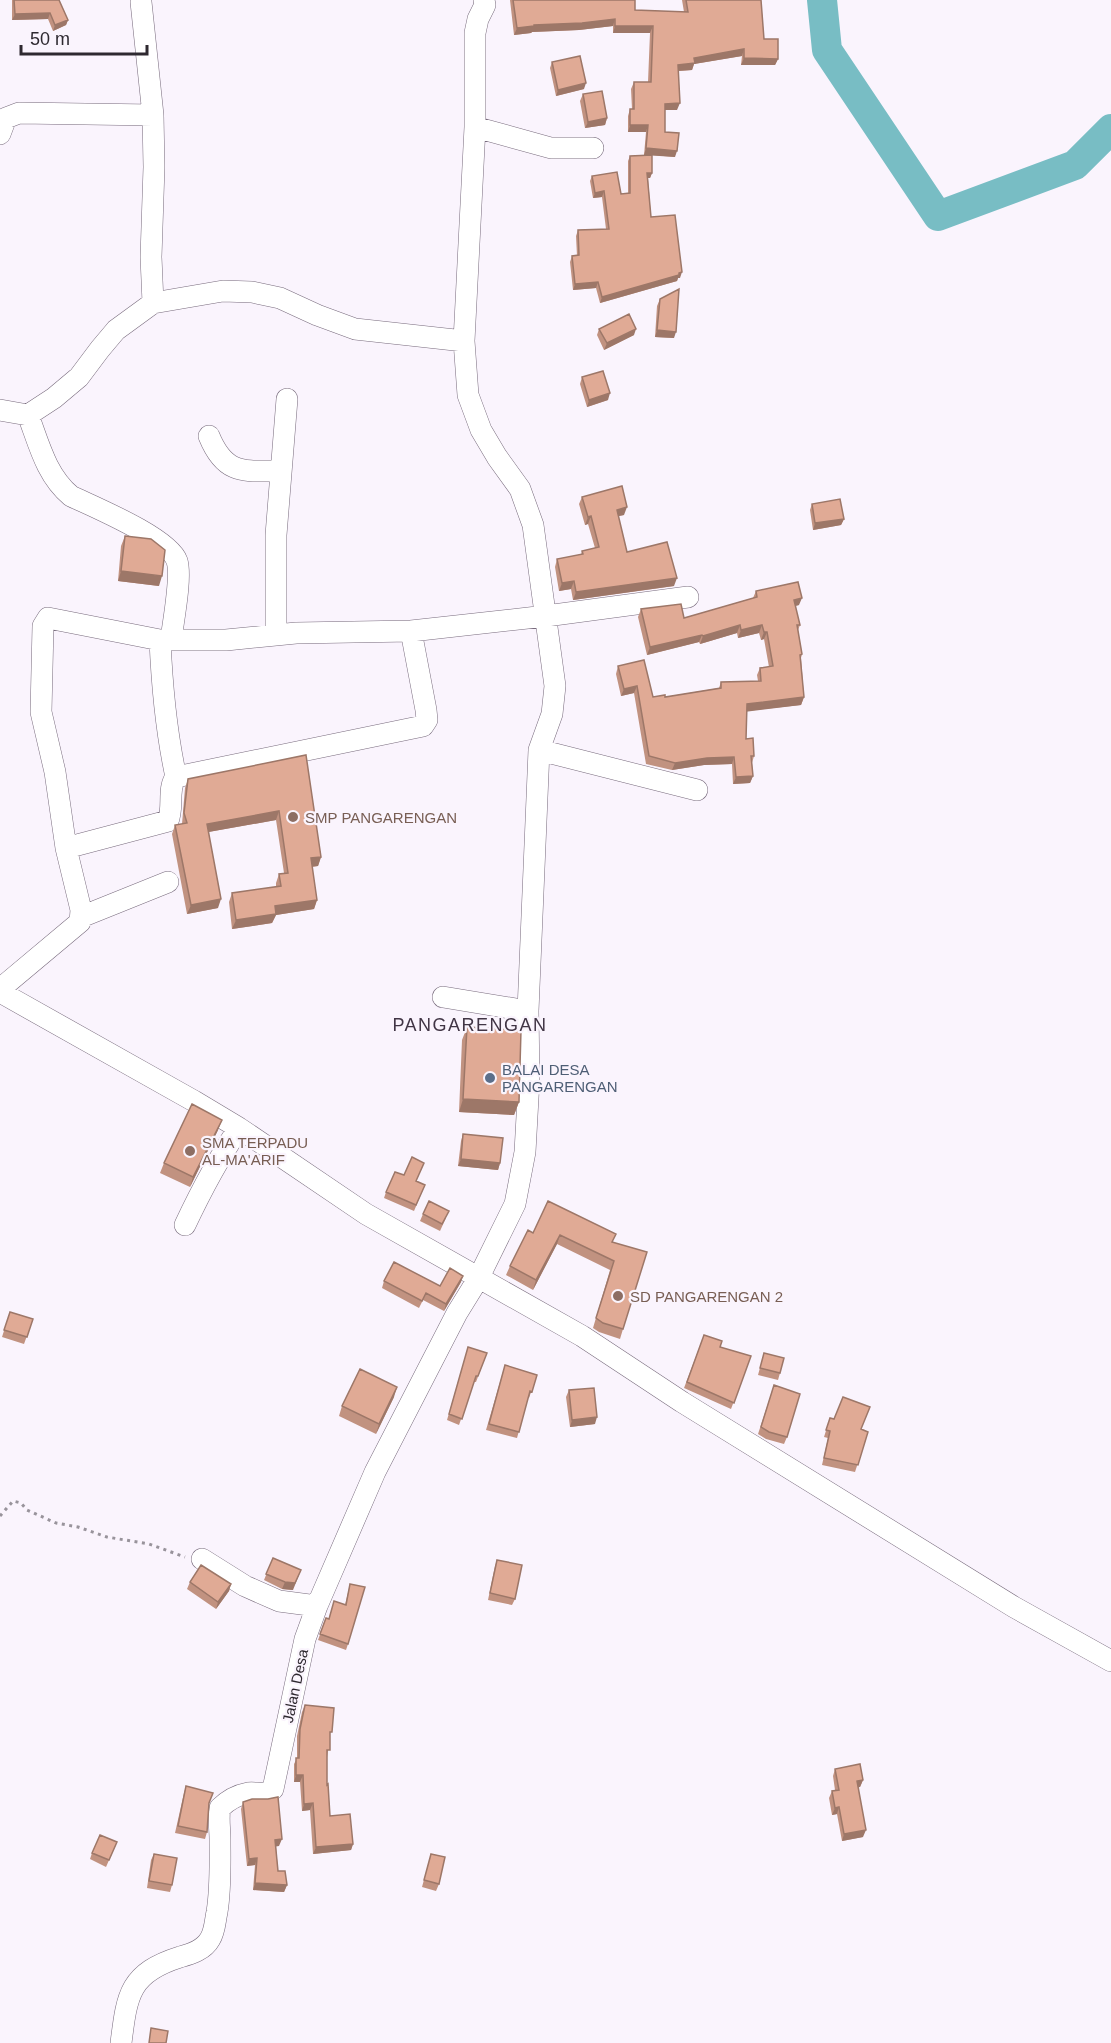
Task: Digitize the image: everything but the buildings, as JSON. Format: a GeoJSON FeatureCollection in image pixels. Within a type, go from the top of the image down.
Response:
{"type":"FeatureCollection","features":[{"type":"Feature","properties":{"kind":"street"},"geometry":{"type":"LineString","coordinates":[[141,2],[153,115],[154,167],[151,200],[153,303]]}},
{"type":"Feature","properties":{"kind":"street","name":"Jalan Desa"},"geometry":{"type":"LineString","coordinates":[[121,2043],[126,2005],[134,1985],[149,1971],[191,1954],[203,1947],[210,1939],[214,1930],[220,1894],[220,1808],[233,1798],[247,1793],[266,1793],[273,1789],[305,1639],[318,1606],[375,1472],[457,1313],[478,1279],[515,1204],[525,1152],[529,1080],[528,1011],[539,750],[552,714],[555,686],[533,525],[520,489],[497,457],[478,421],[468,395],[464,340],[475,127],[475,33],[478,19],[489,2]]}},
{"type":"Feature","properties":{"kind":"street"},"geometry":{"type":"LineString","coordinates":[[0,134],[6,118],[19,113],[153,115]]}},
{"type":"Feature","properties":{"kind":"street"},"geometry":{"type":"LineString","coordinates":[[475,127],[551,148],[593,148]]}},
{"type":"Feature","properties":{"kind":"street"},"geometry":{"type":"LineString","coordinates":[[0,410],[28,415],[54,398],[79,377],[116,330],[153,303],[223,291],[252,292],[280,298],[355,329],[464,340]]}},
{"type":"Feature","properties":{"kind":"street"},"geometry":{"type":"LineString","coordinates":[[276,635],[276,535],[287,399]]}},
{"type":"Feature","properties":{"kind":"street"},"geometry":{"type":"LineString","coordinates":[[28,415],[47,465],[59,486],[71,496],[155,538],[169,549],[177,561],[177,588],[166,640],[163,698],[176,777],[172,783],[171,815],[168,821],[66,848]]}},
{"type":"Feature","properties":{"kind":"street"},"geometry":{"type":"LineString","coordinates":[[209,436],[216,452],[225,463],[238,469],[281,471]]}},
{"type":"Feature","properties":{"kind":"street"},"geometry":{"type":"LineString","coordinates":[[687,597],[411,631],[296,633],[226,640],[166,640],[51,618],[46,620],[43,626],[41,712],[55,772],[66,848],[81,917],[80,922],[0,990],[239,1128],[366,1214],[582,1336],[682,1402],[1014,1607],[1111,1661]]}},
{"type":"Feature","properties":{"kind":"street"},"geometry":{"type":"LineString","coordinates":[[176,777],[423,726],[427,720],[426,710],[411,631]]}},
{"type":"Feature","properties":{"kind":"street"},"geometry":{"type":"LineString","coordinates":[[539,750],[697,790]]}},
{"type":"Feature","properties":{"kind":"street"},"geometry":{"type":"LineString","coordinates":[[81,917],[168,882]]}},
{"type":"Feature","properties":{"kind":"street"},"geometry":{"type":"LineString","coordinates":[[443,997],[528,1011]]}},
{"type":"Feature","properties":{"kind":"street"},"geometry":{"type":"LineString","coordinates":[[185,1225],[222,1153],[239,1128]]}},
{"type":"Feature","properties":{"kind":"street"},"geometry":{"type":"LineString","coordinates":[[202,1559],[245,1586],[279,1601],[318,1606]]}},
{"type":"Feature","properties":{"kind":"path"},"geometry":{"type":"LineString","coordinates":[[0,1516],[13,1501],[21,1503],[27,1510],[56,1524],[78,1527],[107,1537],[149,1544],[183,1557],[202,1559]]}},
{"type":"Feature","properties":{"kind":"waterway"},"geometry":{"type":"LineString","coordinates":[[822,0],[827,50],[938,216],[1075,165],[1111,129]]}},
{"type":"Feature","properties":{"kind":"place","name":"SMP PANGARENGAN"},"geometry":{"type":"Point","coordinates":[293,817]}},
{"type":"Feature","properties":{"kind":"place","name":"BALAI DESA PANGARENGAN"},"geometry":{"type":"Point","coordinates":[490,1078]}},
{"type":"Feature","properties":{"kind":"place","name":"SMA TERPADU AL-MA'ARIF"},"geometry":{"type":"Point","coordinates":[190,1151]}},
{"type":"Feature","properties":{"kind":"place","name":"SD PANGARENGAN 2"},"geometry":{"type":"Point","coordinates":[618,1296]}},
{"type":"Feature","properties":{"kind":"district","name":"PANGARENGAN"},"geometry":{"type":"Point","coordinates":[470,1025]}}]}
